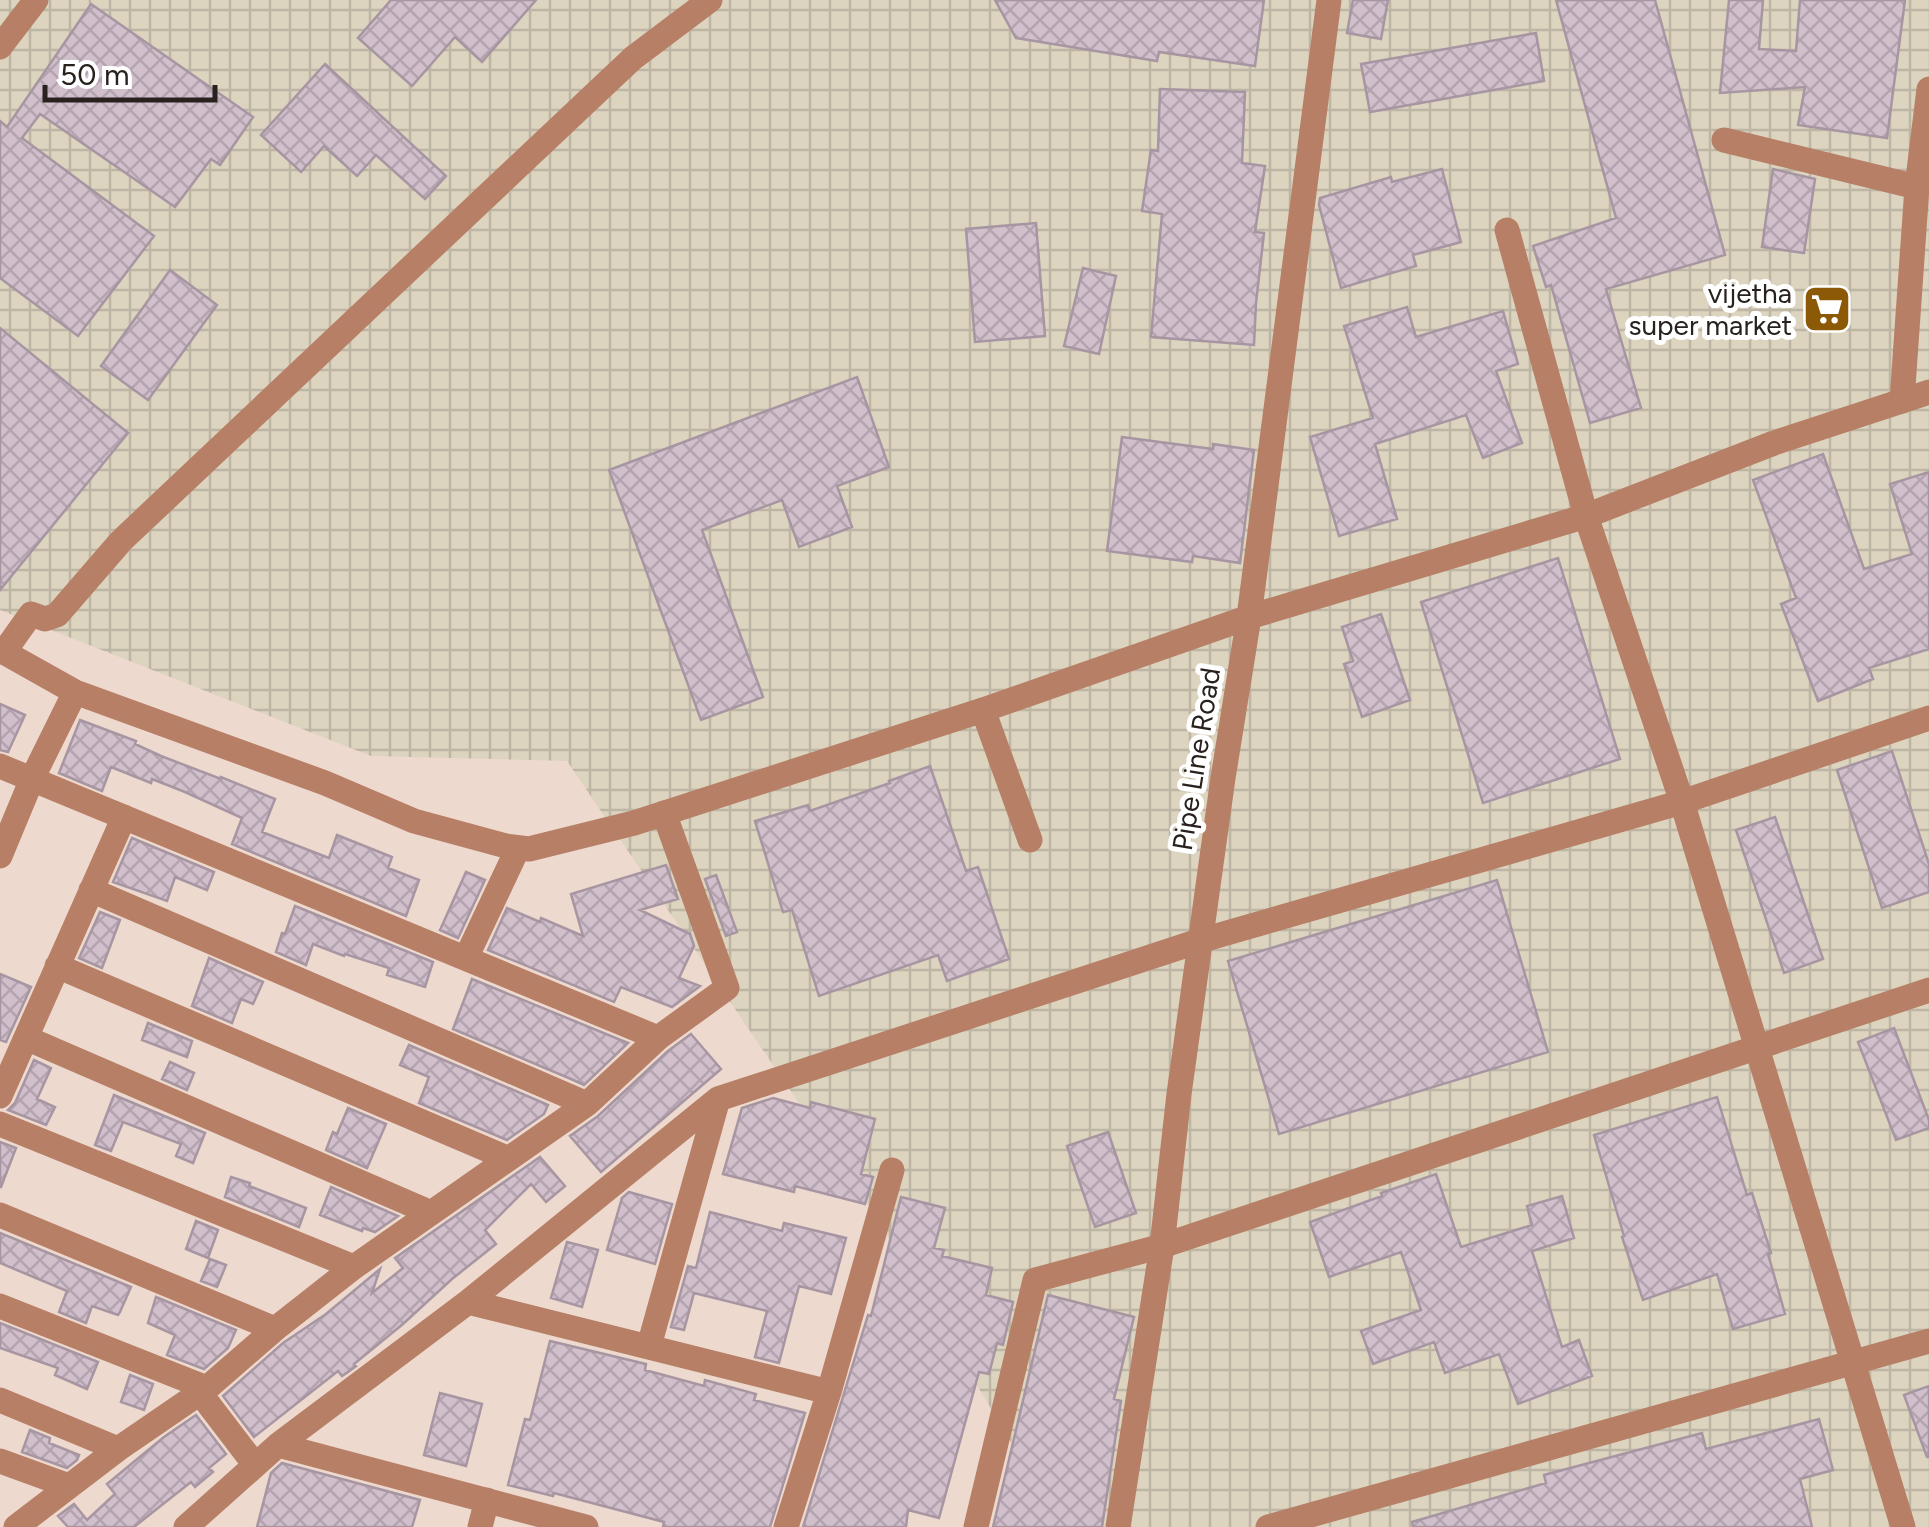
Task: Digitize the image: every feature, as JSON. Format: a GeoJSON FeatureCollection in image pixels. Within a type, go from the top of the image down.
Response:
{"type":"FeatureCollection","features":[{"type":"Feature","properties":{"kind":"street"},"geometry":{"type":"LineString","coordinates":[[0,47],[36,0]]}},
{"type":"Feature","properties":{"kind":"street"},"geometry":{"type":"LineString","coordinates":[[710,0],[633,58],[121,542],[57,615],[45,618],[31,614],[2,651],[75,692],[326,783],[414,822],[529,849],[664,813],[983,710],[1249,617],[1586,516],[1774,443],[1929,392]]}},
{"type":"Feature","properties":{"kind":"street","name":"Pipe Line Road"},"geometry":{"type":"LineString","coordinates":[[1118,1527],[1162,1246],[1199,941],[1249,617],[1329,0]]}},
{"type":"Feature","properties":{"kind":"street"},"geometry":{"type":"LineString","coordinates":[[1902,401],[1917,186],[1929,89]]}},
{"type":"Feature","properties":{"kind":"street"},"geometry":{"type":"LineString","coordinates":[[1724,140],[1917,186]]}},
{"type":"Feature","properties":{"kind":"street"},"geometry":{"type":"LineString","coordinates":[[1507,230],[1586,516],[1682,802],[1903,1527]]}},
{"type":"Feature","properties":{"kind":"street"},"geometry":{"type":"LineString","coordinates":[[0,856],[75,692]]}},
{"type":"Feature","properties":{"kind":"street"},"geometry":{"type":"LineString","coordinates":[[983,710],[1030,840]]}},
{"type":"Feature","properties":{"kind":"street"},"geometry":{"type":"LineString","coordinates":[[186,1527],[278,1445],[468,1302],[718,1099],[1199,941],[1682,802],[1929,718]]}},
{"type":"Feature","properties":{"kind":"street"},"geometry":{"type":"LineString","coordinates":[[0,766],[658,1038]]}},
{"type":"Feature","properties":{"kind":"street"},"geometry":{"type":"LineString","coordinates":[[16,1527],[204,1390],[354,1267],[586,1104],[658,1038],[727,988],[664,813]]}},
{"type":"Feature","properties":{"kind":"street"},"geometry":{"type":"LineString","coordinates":[[0,1096],[124,817]]}},
{"type":"Feature","properties":{"kind":"street"},"geometry":{"type":"LineString","coordinates":[[466,958],[518,848]]}},
{"type":"Feature","properties":{"kind":"street"},"geometry":{"type":"LineString","coordinates":[[91,890],[586,1104]]}},
{"type":"Feature","properties":{"kind":"street"},"geometry":{"type":"LineString","coordinates":[[57,966],[507,1158]]}},
{"type":"Feature","properties":{"kind":"street"},"geometry":{"type":"LineString","coordinates":[[976,1527],[1035,1280],[1162,1246],[1929,990]]}},
{"type":"Feature","properties":{"kind":"street"},"geometry":{"type":"LineString","coordinates":[[26,1038],[429,1212]]}},
{"type":"Feature","properties":{"kind":"street"},"geometry":{"type":"LineString","coordinates":[[649,1346],[718,1099]]}},
{"type":"Feature","properties":{"kind":"street"},"geometry":{"type":"LineString","coordinates":[[0,1124],[354,1267]]}},
{"type":"Feature","properties":{"kind":"street"},"geometry":{"type":"LineString","coordinates":[[786,1527],[892,1170]]}},
{"type":"Feature","properties":{"kind":"street"},"geometry":{"type":"LineString","coordinates":[[0,1215],[275,1329]]}},
{"type":"Feature","properties":{"kind":"street"},"geometry":{"type":"LineString","coordinates":[[468,1302],[829,1392]]}},
{"type":"Feature","properties":{"kind":"street"},"geometry":{"type":"LineString","coordinates":[[0,1306],[204,1390],[255,1465]]}},
{"type":"Feature","properties":{"kind":"street"},"geometry":{"type":"LineString","coordinates":[[1268,1527],[1929,1341]]}},
{"type":"Feature","properties":{"kind":"street"},"geometry":{"type":"LineString","coordinates":[[0,1400],[118,1449]]}},
{"type":"Feature","properties":{"kind":"street"},"geometry":{"type":"LineString","coordinates":[[278,1445],[586,1527]]}},
{"type":"Feature","properties":{"kind":"street"},"geometry":{"type":"LineString","coordinates":[[0,1461],[70,1486]]}},
{"type":"Feature","properties":{"kind":"street"},"geometry":{"type":"LineString","coordinates":[[480,1527],[487,1500]]}},
{"type":"Feature","properties":{"kind":"shaded area"},"geometry":{"type":"Polygon","coordinates":[[[0,0],[1929,0],[1929,1527],[1062,1527],[876,1217],[567,761],[371,756],[0,610],[0,0]]]}},
{"type":"Feature","properties":{"kind":"building"},"geometry":{"type":"Polygon","coordinates":[[[391,0],[536,0],[482,62],[455,37],[412,86],[358,38],[391,0]]]}},
{"type":"Feature","properties":{"kind":"building"},"geometry":{"type":"Polygon","coordinates":[[[995,0],[1264,0],[1255,66],[1159,52],[1157,61],[1016,38],[995,0]]]}},
{"type":"Feature","properties":{"kind":"building"},"geometry":{"type":"Polygon","coordinates":[[[1353,0],[1388,0],[1381,39],[1347,33],[1353,0]]]}},
{"type":"Feature","properties":{"kind":"building"},"geometry":{"type":"Polygon","coordinates":[[[1556,0],[1655,0],[1725,255],[1606,289],[1641,408],[1590,423],[1551,285],[1546,287],[1533,246],[1616,218],[1556,0]]]}},
{"type":"Feature","properties":{"kind":"building"},"geometry":{"type":"Polygon","coordinates":[[[1729,0],[1763,0],[1759,49],[1796,51],[1800,0],[1905,0],[1887,138],[1798,125],[1805,87],[1720,93],[1729,0]]]}},
{"type":"Feature","properties":{"kind":"building"},"geometry":{"type":"Polygon","coordinates":[[[91,4],[253,117],[220,165],[211,159],[175,207],[40,114],[22,138],[154,236],[78,336],[0,278],[0,121],[7,127],[91,4]]]}},
{"type":"Feature","properties":{"kind":"building"},"geometry":{"type":"Polygon","coordinates":[[[1536,33],[1544,81],[1370,112],[1361,64],[1536,33]]]}},
{"type":"Feature","properties":{"kind":"building"},"geometry":{"type":"Polygon","coordinates":[[[325,64],[446,176],[425,199],[376,155],[357,176],[324,146],[301,172],[261,135],[325,64]]]}},
{"type":"Feature","properties":{"kind":"building"},"geometry":{"type":"Polygon","coordinates":[[[1160,89],[1245,92],[1242,163],[1265,166],[1255,232],[1264,233],[1254,345],[1151,337],[1162,214],[1142,211],[1151,150],[1158,151],[1160,89]]]}},
{"type":"Feature","properties":{"kind":"building"},"geometry":{"type":"Polygon","coordinates":[[[1442,169],[1461,242],[1413,255],[1416,266],[1341,288],[1320,198],[1391,177],[1392,182],[1442,169]]]}},
{"type":"Feature","properties":{"kind":"building"},"geometry":{"type":"Polygon","coordinates":[[[1773,169],[1815,179],[1804,253],[1762,247],[1773,169]]]}},
{"type":"Feature","properties":{"kind":"building"},"geometry":{"type":"Polygon","coordinates":[[[1036,223],[1045,336],[975,342],[966,229],[1036,223]]]}},
{"type":"Feature","properties":{"kind":"building"},"geometry":{"type":"Polygon","coordinates":[[[1083,268],[1116,276],[1099,354],[1064,346],[1083,268]]]}},
{"type":"Feature","properties":{"kind":"building"},"geometry":{"type":"Polygon","coordinates":[[[170,270],[217,305],[148,400],[101,366],[170,270]]]}},
{"type":"Feature","properties":{"kind":"building"},"geometry":{"type":"Polygon","coordinates":[[[1407,307],[1416,337],[1503,311],[1518,364],[1496,371],[1522,443],[1483,458],[1466,415],[1375,444],[1397,519],[1339,536],[1310,437],[1373,418],[1344,326],[1407,307]]]}},
{"type":"Feature","properties":{"kind":"building"},"geometry":{"type":"Polygon","coordinates":[[[0,328],[128,433],[0,590],[0,328]]]}},
{"type":"Feature","properties":{"kind":"building"},"geometry":{"type":"Polygon","coordinates":[[[857,377],[889,467],[837,486],[852,527],[799,547],[782,500],[702,530],[763,697],[701,720],[609,470],[857,377]]]}},
{"type":"Feature","properties":{"kind":"building"},"geometry":{"type":"Polygon","coordinates":[[[1122,437],[1213,449],[1213,444],[1254,450],[1240,563],[1193,556],[1192,562],[1107,551],[1122,437]]]}},
{"type":"Feature","properties":{"kind":"building"},"geometry":{"type":"Polygon","coordinates":[[[1823,454],[1864,569],[1912,554],[1890,484],[1929,472],[1929,649],[1869,668],[1873,679],[1818,701],[1781,604],[1796,598],[1753,480],[1823,454]]]}},
{"type":"Feature","properties":{"kind":"building"},"geometry":{"type":"Polygon","coordinates":[[[1558,558],[1620,759],[1483,803],[1421,602],[1558,558]]]}},
{"type":"Feature","properties":{"kind":"building"},"geometry":{"type":"Polygon","coordinates":[[[1381,614],[1410,700],[1362,717],[1344,664],[1353,661],[1342,627],[1381,614]]]}},
{"type":"Feature","properties":{"kind":"building"},"geometry":{"type":"Polygon","coordinates":[[[0,704],[25,715],[8,752],[0,750],[0,704]]]}},
{"type":"Feature","properties":{"kind":"building"},"geometry":{"type":"Polygon","coordinates":[[[80,720],[275,799],[262,832],[329,858],[337,835],[392,857],[388,868],[419,880],[406,916],[232,844],[242,818],[185,792],[111,767],[102,791],[59,773],[80,720]]]}},
{"type":"Feature","properties":{"kind":"building"},"geometry":{"type":"Polygon","coordinates":[[[1892,751],[1929,864],[1929,892],[1882,908],[1837,770],[1892,751]]]}},
{"type":"Feature","properties":{"kind":"building"},"geometry":{"type":"Polygon","coordinates":[[[930,766],[966,871],[978,867],[1009,959],[947,981],[938,955],[819,996],[792,910],[783,912],[755,821],[808,805],[810,811],[930,766]]]}},
{"type":"Feature","properties":{"kind":"building"},"geometry":{"type":"Polygon","coordinates":[[[1775,817],[1823,959],[1784,973],[1736,830],[1775,817]]]}},
{"type":"Feature","properties":{"kind":"building"},"geometry":{"type":"Polygon","coordinates":[[[132,838],[214,872],[207,890],[175,877],[167,901],[113,882],[132,838]]]}},
{"type":"Feature","properties":{"kind":"building"},"geometry":{"type":"Polygon","coordinates":[[[666,865],[678,899],[640,910],[690,934],[694,946],[679,978],[700,986],[672,1007],[621,987],[614,1002],[488,950],[507,908],[583,936],[571,894],[666,865]]]}},
{"type":"Feature","properties":{"kind":"building"},"geometry":{"type":"Polygon","coordinates":[[[466,872],[485,880],[458,938],[440,930],[466,872]]]}},
{"type":"Feature","properties":{"kind":"building"},"geometry":{"type":"Polygon","coordinates":[[[716,875],[737,932],[726,936],[705,879],[716,875]]]}},
{"type":"Feature","properties":{"kind":"building"},"geometry":{"type":"Polygon","coordinates":[[[1497,880],[1548,1052],[1279,1134],[1228,961],[1497,880]]]}},
{"type":"Feature","properties":{"kind":"building"},"geometry":{"type":"Polygon","coordinates":[[[295,906],[433,962],[425,987],[387,975],[389,968],[313,944],[306,965],[276,952],[295,906]]]}},
{"type":"Feature","properties":{"kind":"building"},"geometry":{"type":"Polygon","coordinates":[[[100,912],[120,920],[102,968],[79,958],[100,912]]]}},
{"type":"Feature","properties":{"kind":"building"},"geometry":{"type":"Polygon","coordinates":[[[209,958],[263,982],[253,1004],[241,999],[232,1023],[192,1006],[209,958]]]}},
{"type":"Feature","properties":{"kind":"building"},"geometry":{"type":"Polygon","coordinates":[[[0,974],[31,987],[6,1042],[0,1040],[0,974]]]}},
{"type":"Feature","properties":{"kind":"building"},"geometry":{"type":"Polygon","coordinates":[[[472,979],[628,1043],[584,1085],[453,1029],[472,979]]]}},
{"type":"Feature","properties":{"kind":"building"},"geometry":{"type":"Polygon","coordinates":[[[148,1023],[192,1041],[187,1057],[142,1040],[148,1023]]]}},
{"type":"Feature","properties":{"kind":"building"},"geometry":{"type":"Polygon","coordinates":[[[1894,1028],[1929,1120],[1929,1128],[1896,1140],[1858,1042],[1894,1028]]]}},
{"type":"Feature","properties":{"kind":"building"},"geometry":{"type":"Polygon","coordinates":[[[691,1034],[721,1069],[601,1172],[570,1136],[691,1034]]]}},
{"type":"Feature","properties":{"kind":"building"},"geometry":{"type":"Polygon","coordinates":[[[409,1045],[548,1105],[544,1114],[507,1140],[419,1103],[429,1077],[400,1065],[409,1045]]]}},
{"type":"Feature","properties":{"kind":"building"},"geometry":{"type":"Polygon","coordinates":[[[34,1060],[51,1068],[37,1099],[55,1107],[46,1125],[8,1110],[34,1060]]]}},
{"type":"Feature","properties":{"kind":"building"},"geometry":{"type":"Polygon","coordinates":[[[170,1062],[194,1073],[187,1090],[162,1079],[170,1062]]]}},
{"type":"Feature","properties":{"kind":"building"},"geometry":{"type":"Polygon","coordinates":[[[114,1095],[205,1133],[193,1163],[176,1156],[181,1144],[123,1122],[111,1151],[95,1145],[114,1095]]]}},
{"type":"Feature","properties":{"kind":"building"},"geometry":{"type":"Polygon","coordinates":[[[1717,1097],[1747,1195],[1752,1193],[1771,1253],[1768,1254],[1785,1314],[1733,1329],[1717,1274],[1643,1300],[1594,1135],[1717,1097]]]}},
{"type":"Feature","properties":{"kind":"building"},"geometry":{"type":"Polygon","coordinates":[[[773,1098],[810,1108],[811,1102],[875,1119],[861,1174],[873,1177],[865,1204],[795,1186],[794,1192],[723,1174],[742,1108],[773,1098]]]}},
{"type":"Feature","properties":{"kind":"building"},"geometry":{"type":"Polygon","coordinates":[[[348,1108],[386,1124],[367,1168],[326,1150],[348,1108]]]}},
{"type":"Feature","properties":{"kind":"building"},"geometry":{"type":"Polygon","coordinates":[[[1108,1132],[1136,1213],[1095,1227],[1067,1146],[1108,1132]]]}},
{"type":"Feature","properties":{"kind":"building"},"geometry":{"type":"Polygon","coordinates":[[[0,1142],[16,1148],[1,1187],[0,1187],[0,1142]]]}},
{"type":"Feature","properties":{"kind":"building"},"geometry":{"type":"Polygon","coordinates":[[[540,1157],[565,1186],[546,1202],[531,1184],[485,1230],[496,1244],[356,1366],[342,1376],[338,1371],[254,1437],[223,1396],[283,1343],[326,1314],[380,1269],[372,1293],[403,1268],[395,1258],[540,1157]]]}},
{"type":"Feature","properties":{"kind":"building"},"geometry":{"type":"Polygon","coordinates":[[[1436,1174],[1461,1247],[1532,1225],[1527,1206],[1562,1196],[1574,1238],[1532,1251],[1562,1347],[1579,1340],[1592,1376],[1518,1404],[1499,1354],[1445,1373],[1434,1342],[1373,1364],[1361,1331],[1421,1310],[1401,1252],[1329,1277],[1310,1222],[1436,1174]]]}},
{"type":"Feature","properties":{"kind":"building"},"geometry":{"type":"Polygon","coordinates":[[[231,1177],[306,1208],[299,1227],[225,1197],[231,1177]]]}},
{"type":"Feature","properties":{"kind":"building"},"geometry":{"type":"Polygon","coordinates":[[[331,1187],[398,1216],[375,1232],[320,1215],[331,1187]]]}},
{"type":"Feature","properties":{"kind":"building"},"geometry":{"type":"Polygon","coordinates":[[[629,1192],[672,1204],[655,1264],[607,1250],[622,1198],[629,1192]]]}},
{"type":"Feature","properties":{"kind":"building"},"geometry":{"type":"Polygon","coordinates":[[[901,1197],[945,1208],[934,1248],[944,1250],[942,1256],[992,1268],[986,1295],[1013,1302],[1003,1345],[997,1343],[989,1374],[979,1372],[939,1518],[908,1510],[906,1527],[803,1527],[868,1315],[871,1316],[901,1197]]]}},
{"type":"Feature","properties":{"kind":"building"},"geometry":{"type":"Polygon","coordinates":[[[710,1212],[782,1231],[784,1223],[846,1238],[831,1294],[799,1286],[779,1363],[755,1357],[767,1311],[694,1293],[684,1330],[671,1327],[688,1266],[696,1268],[710,1212]]]}},
{"type":"Feature","properties":{"kind":"building"},"geometry":{"type":"Polygon","coordinates":[[[196,1221],[218,1230],[208,1258],[186,1249],[196,1221]]]}},
{"type":"Feature","properties":{"kind":"building"},"geometry":{"type":"Polygon","coordinates":[[[0,1233],[131,1287],[118,1315],[92,1306],[86,1323],[59,1312],[67,1291],[0,1263],[0,1233]]]}},
{"type":"Feature","properties":{"kind":"building"},"geometry":{"type":"Polygon","coordinates":[[[567,1242],[598,1250],[582,1307],[551,1298],[567,1242]]]}},
{"type":"Feature","properties":{"kind":"building"},"geometry":{"type":"Polygon","coordinates":[[[210,1259],[226,1265],[217,1287],[201,1281],[210,1259]]]}},
{"type":"Feature","properties":{"kind":"building"},"geometry":{"type":"Polygon","coordinates":[[[1048,1295],[1134,1317],[1114,1399],[1121,1401],[1102,1527],[993,1527],[1048,1295]]]}},
{"type":"Feature","properties":{"kind":"building"},"geometry":{"type":"Polygon","coordinates":[[[156,1297],[236,1330],[228,1348],[204,1369],[167,1355],[175,1335],[148,1323],[156,1297]]]}},
{"type":"Feature","properties":{"kind":"building"},"geometry":{"type":"Polygon","coordinates":[[[0,1323],[98,1362],[87,1389],[55,1375],[58,1368],[0,1348],[0,1323]]]}},
{"type":"Feature","properties":{"kind":"building"},"geometry":{"type":"Polygon","coordinates":[[[550,1341],[646,1364],[645,1370],[704,1386],[705,1380],[756,1394],[754,1400],[805,1413],[770,1527],[663,1527],[664,1522],[508,1485],[550,1341]]]}},
{"type":"Feature","properties":{"kind":"building"},"geometry":{"type":"Polygon","coordinates":[[[130,1375],[153,1384],[144,1410],[121,1402],[130,1375]]]}},
{"type":"Feature","properties":{"kind":"building"},"geometry":{"type":"Polygon","coordinates":[[[1929,1386],[1929,1457],[1927,1457],[1904,1395],[1929,1386]]]}},
{"type":"Feature","properties":{"kind":"building"},"geometry":{"type":"Polygon","coordinates":[[[440,1393],[482,1404],[466,1466],[424,1455],[440,1393]]]}},
{"type":"Feature","properties":{"kind":"building"},"geometry":{"type":"Polygon","coordinates":[[[196,1415],[226,1454],[195,1487],[191,1482],[134,1527],[68,1527],[58,1516],[74,1504],[87,1520],[115,1494],[107,1484],[196,1415]]]}},
{"type":"Feature","properties":{"kind":"building"},"geometry":{"type":"Polygon","coordinates":[[[1819,1419],[1833,1470],[1800,1479],[1812,1527],[1413,1527],[1412,1522],[1546,1483],[1544,1475],[1702,1433],[1706,1449],[1819,1419]]]}},
{"type":"Feature","properties":{"kind":"building"},"geometry":{"type":"Polygon","coordinates":[[[30,1430],[79,1455],[77,1460],[67,1468],[22,1452],[30,1430]]]}},
{"type":"Feature","properties":{"kind":"building"},"geometry":{"type":"Polygon","coordinates":[[[282,1463],[420,1500],[412,1527],[257,1527],[271,1473],[282,1463]]]}},
{"type":"Feature","properties":{"kind":"place","name":"vijetha super market"},"geometry":{"type":"Point","coordinates":[1827,309]}}]}
